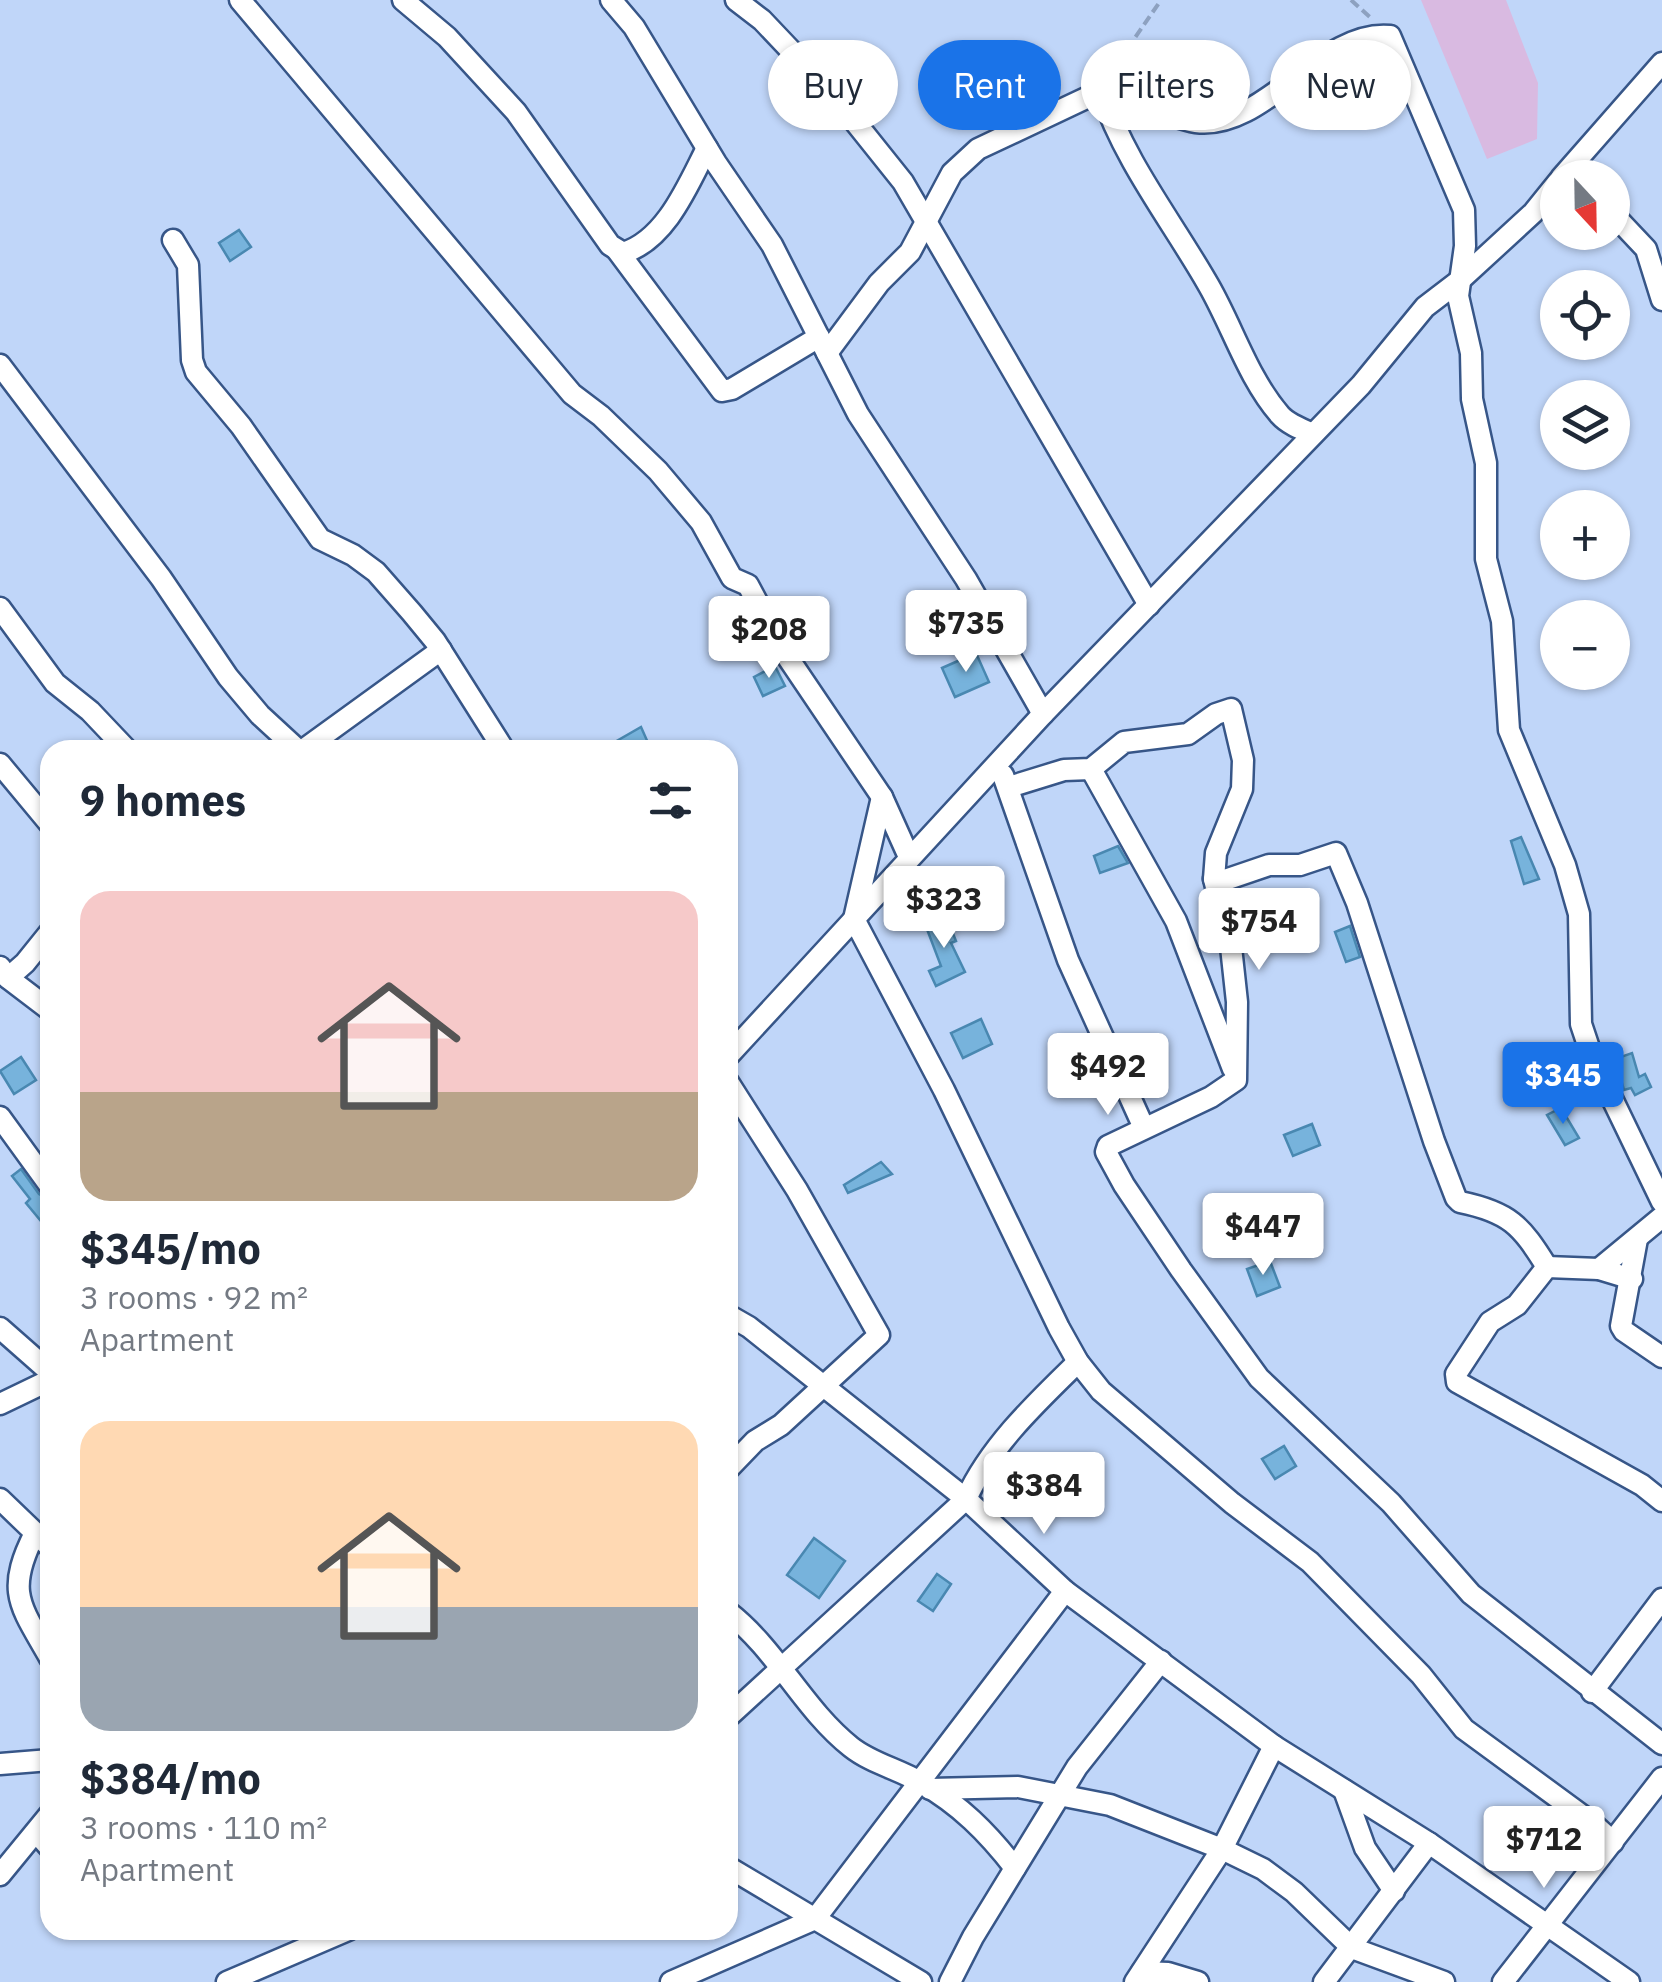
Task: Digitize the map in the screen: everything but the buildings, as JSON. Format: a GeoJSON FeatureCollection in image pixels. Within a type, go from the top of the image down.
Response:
{"type":"FeatureCollection","features":[{"type":"Feature","properties":{"kind":"street"},"geometry":{"type":"LineString","coordinates":[[240,0],[572,394],[646,459],[700,522],[732,578],[748,586],[782,649],[882,798],[909,857]]}},
{"type":"Feature","properties":{"kind":"street"},"geometry":{"type":"LineString","coordinates":[[403,0],[448,37],[516,112],[722,391],[823,345],[910,252],[952,173],[978,148],[1081,100]]}},
{"type":"Feature","properties":{"kind":"street"},"geometry":{"type":"LineString","coordinates":[[611,0],[634,27],[707,148],[772,245],[869,430],[994,624],[1043,714]]}},
{"type":"Feature","properties":{"kind":"street"},"geometry":{"type":"LineString","coordinates":[[736,0],[762,20],[835,97],[903,182],[1149,605]]}},
{"type":"Feature","properties":{"kind":"street"},"geometry":{"type":"LineString","coordinates":[[1250,107],[1352,44],[1390,36],[1464,210],[1459,307],[1470,352],[1472,399],[1486,464],[1486,559],[1502,621],[1510,730],[1565,865],[1579,914],[1581,1024],[1592,1058],[1662,1202]]}},
{"type":"Feature","properties":{"kind":"street"},"geometry":{"type":"LineString","coordinates":[[1577,160],[1662,63]]}},
{"type":"Feature","properties":{"kind":"street"},"geometry":{"type":"LineString","coordinates":[[1115,130],[1209,286],[1276,411],[1313,434]]}},
{"type":"Feature","properties":{"kind":"street"},"geometry":{"type":"LineString","coordinates":[[617,250],[624,254],[638,248],[664,222],[707,148]]}},
{"type":"Feature","properties":{"kind":"street"},"geometry":{"type":"LineString","coordinates":[[738,1045],[1043,714],[1362,385],[1426,306],[1540,204]]}},
{"type":"Feature","properties":{"kind":"street"},"geometry":{"type":"LineString","coordinates":[[1630,232],[1646,249],[1662,300]]}},
{"type":"Feature","properties":{"kind":"street"},"geometry":{"type":"LineString","coordinates":[[174,240],[188,265],[192,360],[196,372],[241,426],[320,540],[353,554],[376,572],[441,650],[498,740]]}},
{"type":"Feature","properties":{"kind":"street"},"geometry":{"type":"LineString","coordinates":[[0,365],[161,578],[228,677],[260,715],[289,740]]}},
{"type":"Feature","properties":{"kind":"street"},"geometry":{"type":"LineString","coordinates":[[0,608],[55,683],[90,711],[117,740]]}},
{"type":"Feature","properties":{"kind":"street"},"geometry":{"type":"LineString","coordinates":[[314,740],[441,650]]}},
{"type":"Feature","properties":{"kind":"street"},"geometry":{"type":"LineString","coordinates":[[1008,787],[1064,770],[1090,770],[1124,742],[1188,734],[1216,714],[1231,709],[1243,760],[1242,789],[1216,853],[1214,879],[1234,966],[1238,1030],[1234,1082],[1108,1146],[1106,1152],[1181,1270],[1259,1378],[1390,1502],[1472,1594],[1662,1744]]}},
{"type":"Feature","properties":{"kind":"street"},"geometry":{"type":"LineString","coordinates":[[0,764],[40,812]]}},
{"type":"Feature","properties":{"kind":"street"},"geometry":{"type":"LineString","coordinates":[[998,764],[1068,960],[1144,1128]]}},
{"type":"Feature","properties":{"kind":"street"},"geometry":{"type":"LineString","coordinates":[[1090,770],[1176,920],[1234,1071]]}},
{"type":"Feature","properties":{"kind":"street"},"geometry":{"type":"LineString","coordinates":[[882,798],[854,919],[944,1090],[1078,1362],[1112,1403],[1310,1562],[1420,1675],[1464,1729],[1613,1842]]}},
{"type":"Feature","properties":{"kind":"street"},"geometry":{"type":"LineString","coordinates":[[1214,879],[1225,880],[1269,865],[1300,866],[1336,853],[1357,902],[1434,1142],[1456,1198],[1498,1211],[1512,1220],[1547,1267]]}},
{"type":"Feature","properties":{"kind":"street"},"geometry":{"type":"LineString","coordinates":[[40,945],[25,964],[4,973],[40,1002]]}},
{"type":"Feature","properties":{"kind":"street"},"geometry":{"type":"LineString","coordinates":[[738,1098],[797,1190],[879,1335],[738,1458]]}},
{"type":"Feature","properties":{"kind":"street"},"geometry":{"type":"LineString","coordinates":[[0,1117],[40,1169]]}},
{"type":"Feature","properties":{"kind":"street"},"geometry":{"type":"LineString","coordinates":[[1598,1269],[1662,1217]]}},
{"type":"Feature","properties":{"kind":"street"},"geometry":{"type":"LineString","coordinates":[[1637,1239],[1621,1326],[1662,1358]]}},
{"type":"Feature","properties":{"kind":"street"},"geometry":{"type":"LineString","coordinates":[[1547,1267],[1598,1269],[1632,1279]]}},
{"type":"Feature","properties":{"kind":"street"},"geometry":{"type":"LineString","coordinates":[[1547,1267],[1518,1305],[1490,1322],[1456,1374],[1457,1382],[1642,1485],[1662,1501]]}},
{"type":"Feature","properties":{"kind":"street"},"geometry":{"type":"LineString","coordinates":[[738,1321],[966,1498],[1065,1591],[1274,1746],[1429,1843],[1629,1982]]}},
{"type":"Feature","properties":{"kind":"street"},"geometry":{"type":"LineString","coordinates":[[0,1328],[40,1363]]}},
{"type":"Feature","properties":{"kind":"street"},"geometry":{"type":"LineString","coordinates":[[738,1708],[966,1498],[974,1481],[1016,1426],[1078,1362]]}},
{"type":"Feature","properties":{"kind":"street"},"geometry":{"type":"LineString","coordinates":[[0,1404],[40,1385]]}},
{"type":"Feature","properties":{"kind":"street"},"geometry":{"type":"LineString","coordinates":[[0,1499],[40,1537]]}},
{"type":"Feature","properties":{"kind":"street"},"geometry":{"type":"LineString","coordinates":[[40,1544],[21,1567],[17,1598],[40,1640]]}},
{"type":"Feature","properties":{"kind":"street"},"geometry":{"type":"LineString","coordinates":[[671,1982],[815,1920],[925,1785],[1065,1591]]}},
{"type":"Feature","properties":{"kind":"street"},"geometry":{"type":"LineString","coordinates":[[1592,1692],[1662,1599]]}},
{"type":"Feature","properties":{"kind":"street"},"geometry":{"type":"LineString","coordinates":[[738,1620],[852,1748],[925,1785],[970,1814],[1015,1868]]}},
{"type":"Feature","properties":{"kind":"street"},"geometry":{"type":"LineString","coordinates":[[950,1982],[1077,1767],[1160,1661]]}},
{"type":"Feature","properties":{"kind":"street"},"geometry":{"type":"LineString","coordinates":[[1139,1977],[1222,1850],[1274,1746]]}},
{"type":"Feature","properties":{"kind":"street"},"geometry":{"type":"LineString","coordinates":[[0,1764],[40,1761]]}},
{"type":"Feature","properties":{"kind":"street"},"geometry":{"type":"LineString","coordinates":[[1503,1982],[1662,1778]]}},
{"type":"Feature","properties":{"kind":"street"},"geometry":{"type":"LineString","coordinates":[[925,1785],[1018,1787],[1110,1806],[1263,1869],[1294,1892],[1352,1948],[1421,1978],[1444,1982]]}},
{"type":"Feature","properties":{"kind":"street"},"geometry":{"type":"LineString","coordinates":[[1344,1790],[1364,1848],[1394,1890]]}},
{"type":"Feature","properties":{"kind":"street"},"geometry":{"type":"LineString","coordinates":[[0,1876],[40,1843]]}},
{"type":"Feature","properties":{"kind":"street"},"geometry":{"type":"LineString","coordinates":[[1324,1982],[1429,1843]]}},
{"type":"Feature","properties":{"kind":"street"},"geometry":{"type":"LineString","coordinates":[[738,1873],[921,1982]]}},
{"type":"Feature","properties":{"kind":"street"},"geometry":{"type":"LineString","coordinates":[[226,1982],[325,1940]]}},
{"type":"Feature","properties":{"kind":"street"},"geometry":{"type":"LineString","coordinates":[[1139,1977],[1168,1973],[1198,1982]]}},
{"type":"Feature","properties":{"kind":"path"},"geometry":{"type":"LineString","coordinates":[[1131,40],[1160,0]]}},
{"type":"Feature","properties":{"kind":"shaded area"},"geometry":{"type":"Polygon","coordinates":[[[1421,0],[1506,0],[1538,83],[1537,139],[1487,159],[1421,0]]]}}]}
